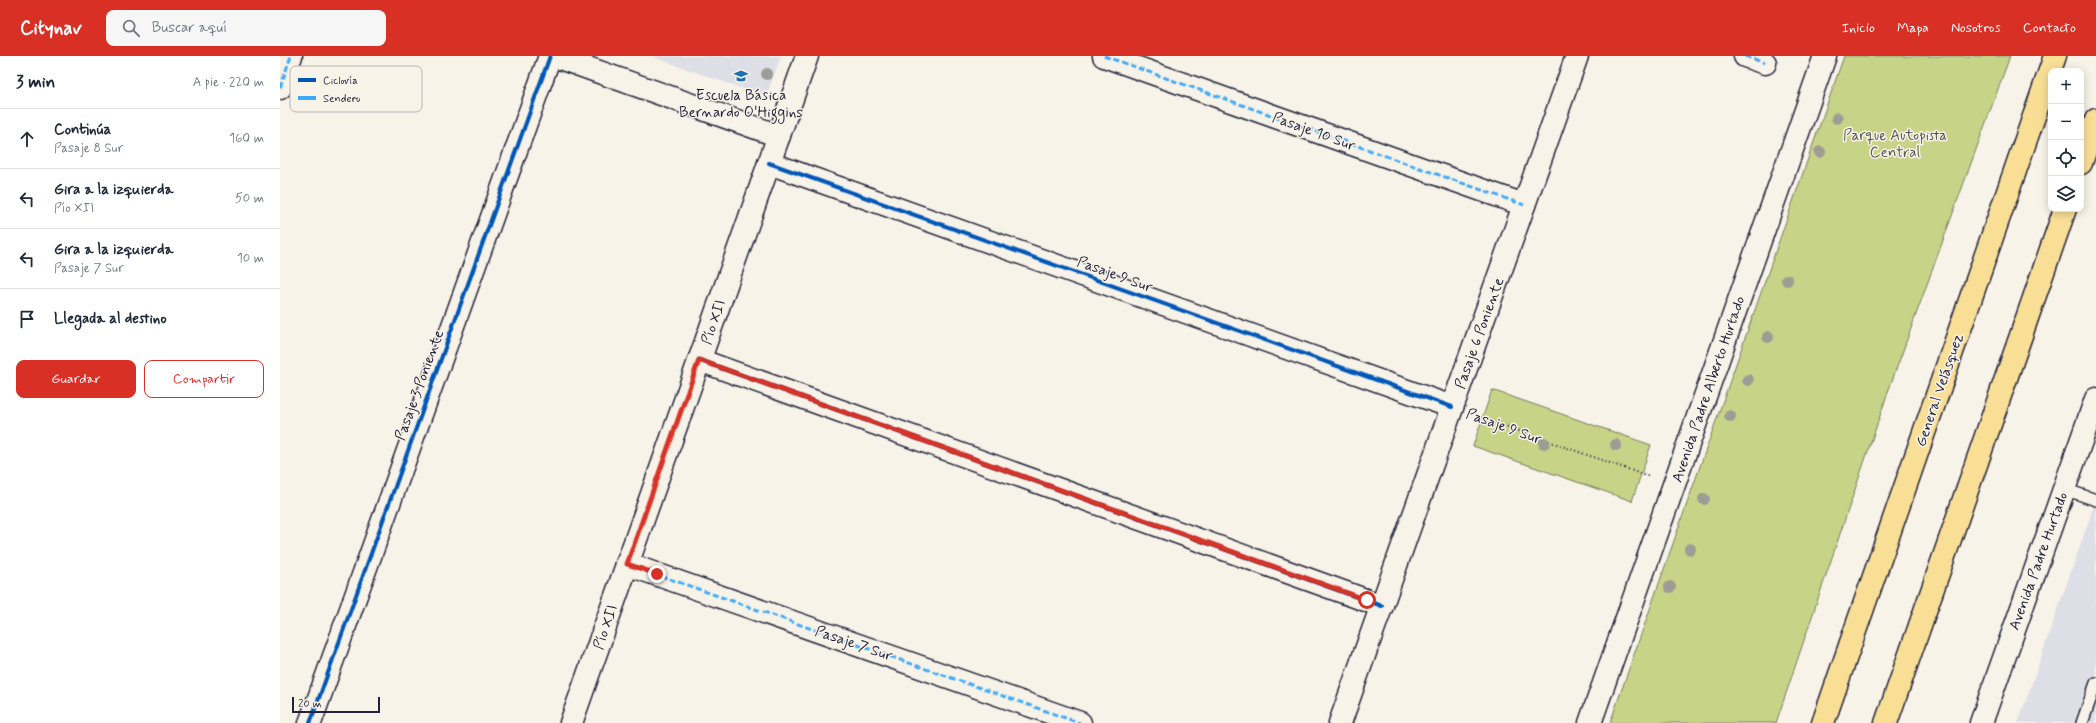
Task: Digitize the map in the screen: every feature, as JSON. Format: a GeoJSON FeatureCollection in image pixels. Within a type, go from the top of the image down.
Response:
{"type":"FeatureCollection","features":[{"type":"Feature","properties":{"kind":"highway","name":"General Velásquez"},"geometry":{"type":"LineString","coordinates":[[1823,723],[2055,56]]}},
{"type":"Feature","properties":{"kind":"highway"},"geometry":{"type":"LineString","coordinates":[[2084,154],[2096,120]]}},
{"type":"Feature","properties":{"kind":"highway"},"geometry":{"type":"LineString","coordinates":[[1886,723],[2064,212]]}},
{"type":"Feature","properties":{"kind":"street"},"geometry":{"type":"LineString","coordinates":[[280,88],[291,56]]}},
{"type":"Feature","properties":{"kind":"street","name":"Pasaje 3 Poniente"},"geometry":{"type":"LineString","coordinates":[[310,723],[550,56]]}},
{"type":"Feature","properties":{"kind":"street"},"geometry":{"type":"LineString","coordinates":[[554,56],[779,136]]}},
{"type":"Feature","properties":{"kind":"street","name":"Pío XII"},"geometry":{"type":"LineString","coordinates":[[571,723],[807,56]]}},
{"type":"Feature","properties":{"kind":"street","name":"Pasaje 10 Sur"},"geometry":{"type":"LineString","coordinates":[[1104,56],[1524,205]]}},
{"type":"Feature","properties":{"kind":"street","name":"Pasaje 6 Poniente"},"geometry":{"type":"LineString","coordinates":[[1340,723],[1577,56]]}},
{"type":"Feature","properties":{"kind":"street","name":"Avenida Padre Alberto Hurtado"},"geometry":{"type":"LineString","coordinates":[[1590,723],[1825,56]]}},
{"type":"Feature","properties":{"kind":"street","name":"Pasaje 9 Sur"},"geometry":{"type":"LineString","coordinates":[[769,163],[1452,408]]}},
{"type":"Feature","properties":{"kind":"street"},"geometry":{"type":"LineString","coordinates":[[699,360],[1382,606]]}},
{"type":"Feature","properties":{"kind":"street","name":"Avenida Padre Hurtado"},"geometry":{"type":"LineString","coordinates":[[1981,723],[2096,399]]}},
{"type":"Feature","properties":{"kind":"street","name":"Pasaje 7 Sur"},"geometry":{"type":"LineString","coordinates":[[627,564],[1080,723]]}},
{"type":"Feature","properties":{"kind":"lane"},"geometry":{"type":"LineString","coordinates":[[2064,489],[2096,500]]}},
{"type":"Feature","properties":{"kind":"lane"},"geometry":{"type":"LineString","coordinates":[[2082,723],[2096,683]]}},
{"type":"Feature","properties":{"kind":"shaded area","name":"Escuela Básica Bernardo O'Higgins"},"geometry":{"type":"Polygon","coordinates":[[[650,56],[781,56],[766,97],[650,56]]]}},
{"type":"Feature","properties":{"kind":"shaded area"},"geometry":{"type":"Polygon","coordinates":[[[2096,500],[2096,723],[2018,723],[2096,500]]]}},
{"type":"Feature","properties":{"kind":"green space","name":"Parque Autopista Central"},"geometry":{"type":"Polygon","coordinates":[[[1844,56],[2010,56],[1889,389],[1776,723],[1610,723],[1844,56]]]}},
{"type":"Feature","properties":{"kind":"green space"},"geometry":{"type":"Polygon","coordinates":[[[1492,390],[1651,445],[1632,501],[1473,446],[1492,390]]]}},
{"type":"Feature","properties":{"kind":"marked path"},"geometry":{"type":"LineString","coordinates":[[280,88],[291,56]]}},
{"type":"Feature","properties":{"kind":"marked path"},"geometry":{"type":"LineString","coordinates":[[1104,56],[1524,205]]}},
{"type":"Feature","properties":{"kind":"marked path"},"geometry":{"type":"LineString","coordinates":[[1745,56],[1765,63]]}},
{"type":"Feature","properties":{"kind":"marked path"},"geometry":{"type":"LineString","coordinates":[[627,564],[1080,723]]}},
{"type":"Feature","properties":{"kind":"cycle path"},"geometry":{"type":"LineString","coordinates":[[310,723],[550,56]]}},
{"type":"Feature","properties":{"kind":"cycle path"},"geometry":{"type":"LineString","coordinates":[[769,163],[1452,407]]}},
{"type":"Feature","properties":{"kind":"cycle path"},"geometry":{"type":"LineString","coordinates":[[699,360],[1382,606]]}},
{"type":"Feature","properties":{"kind":"place","name":"Escuela Básica Bernardo O'Higgins"},"geometry":{"type":"Point","coordinates":[741,76]}},
{"type":"Feature","properties":{"kind":"route"},"geometry":{"type":"LineString","coordinates":[[657,574],[627,564],[699,360],[1367,600]]}}]}
